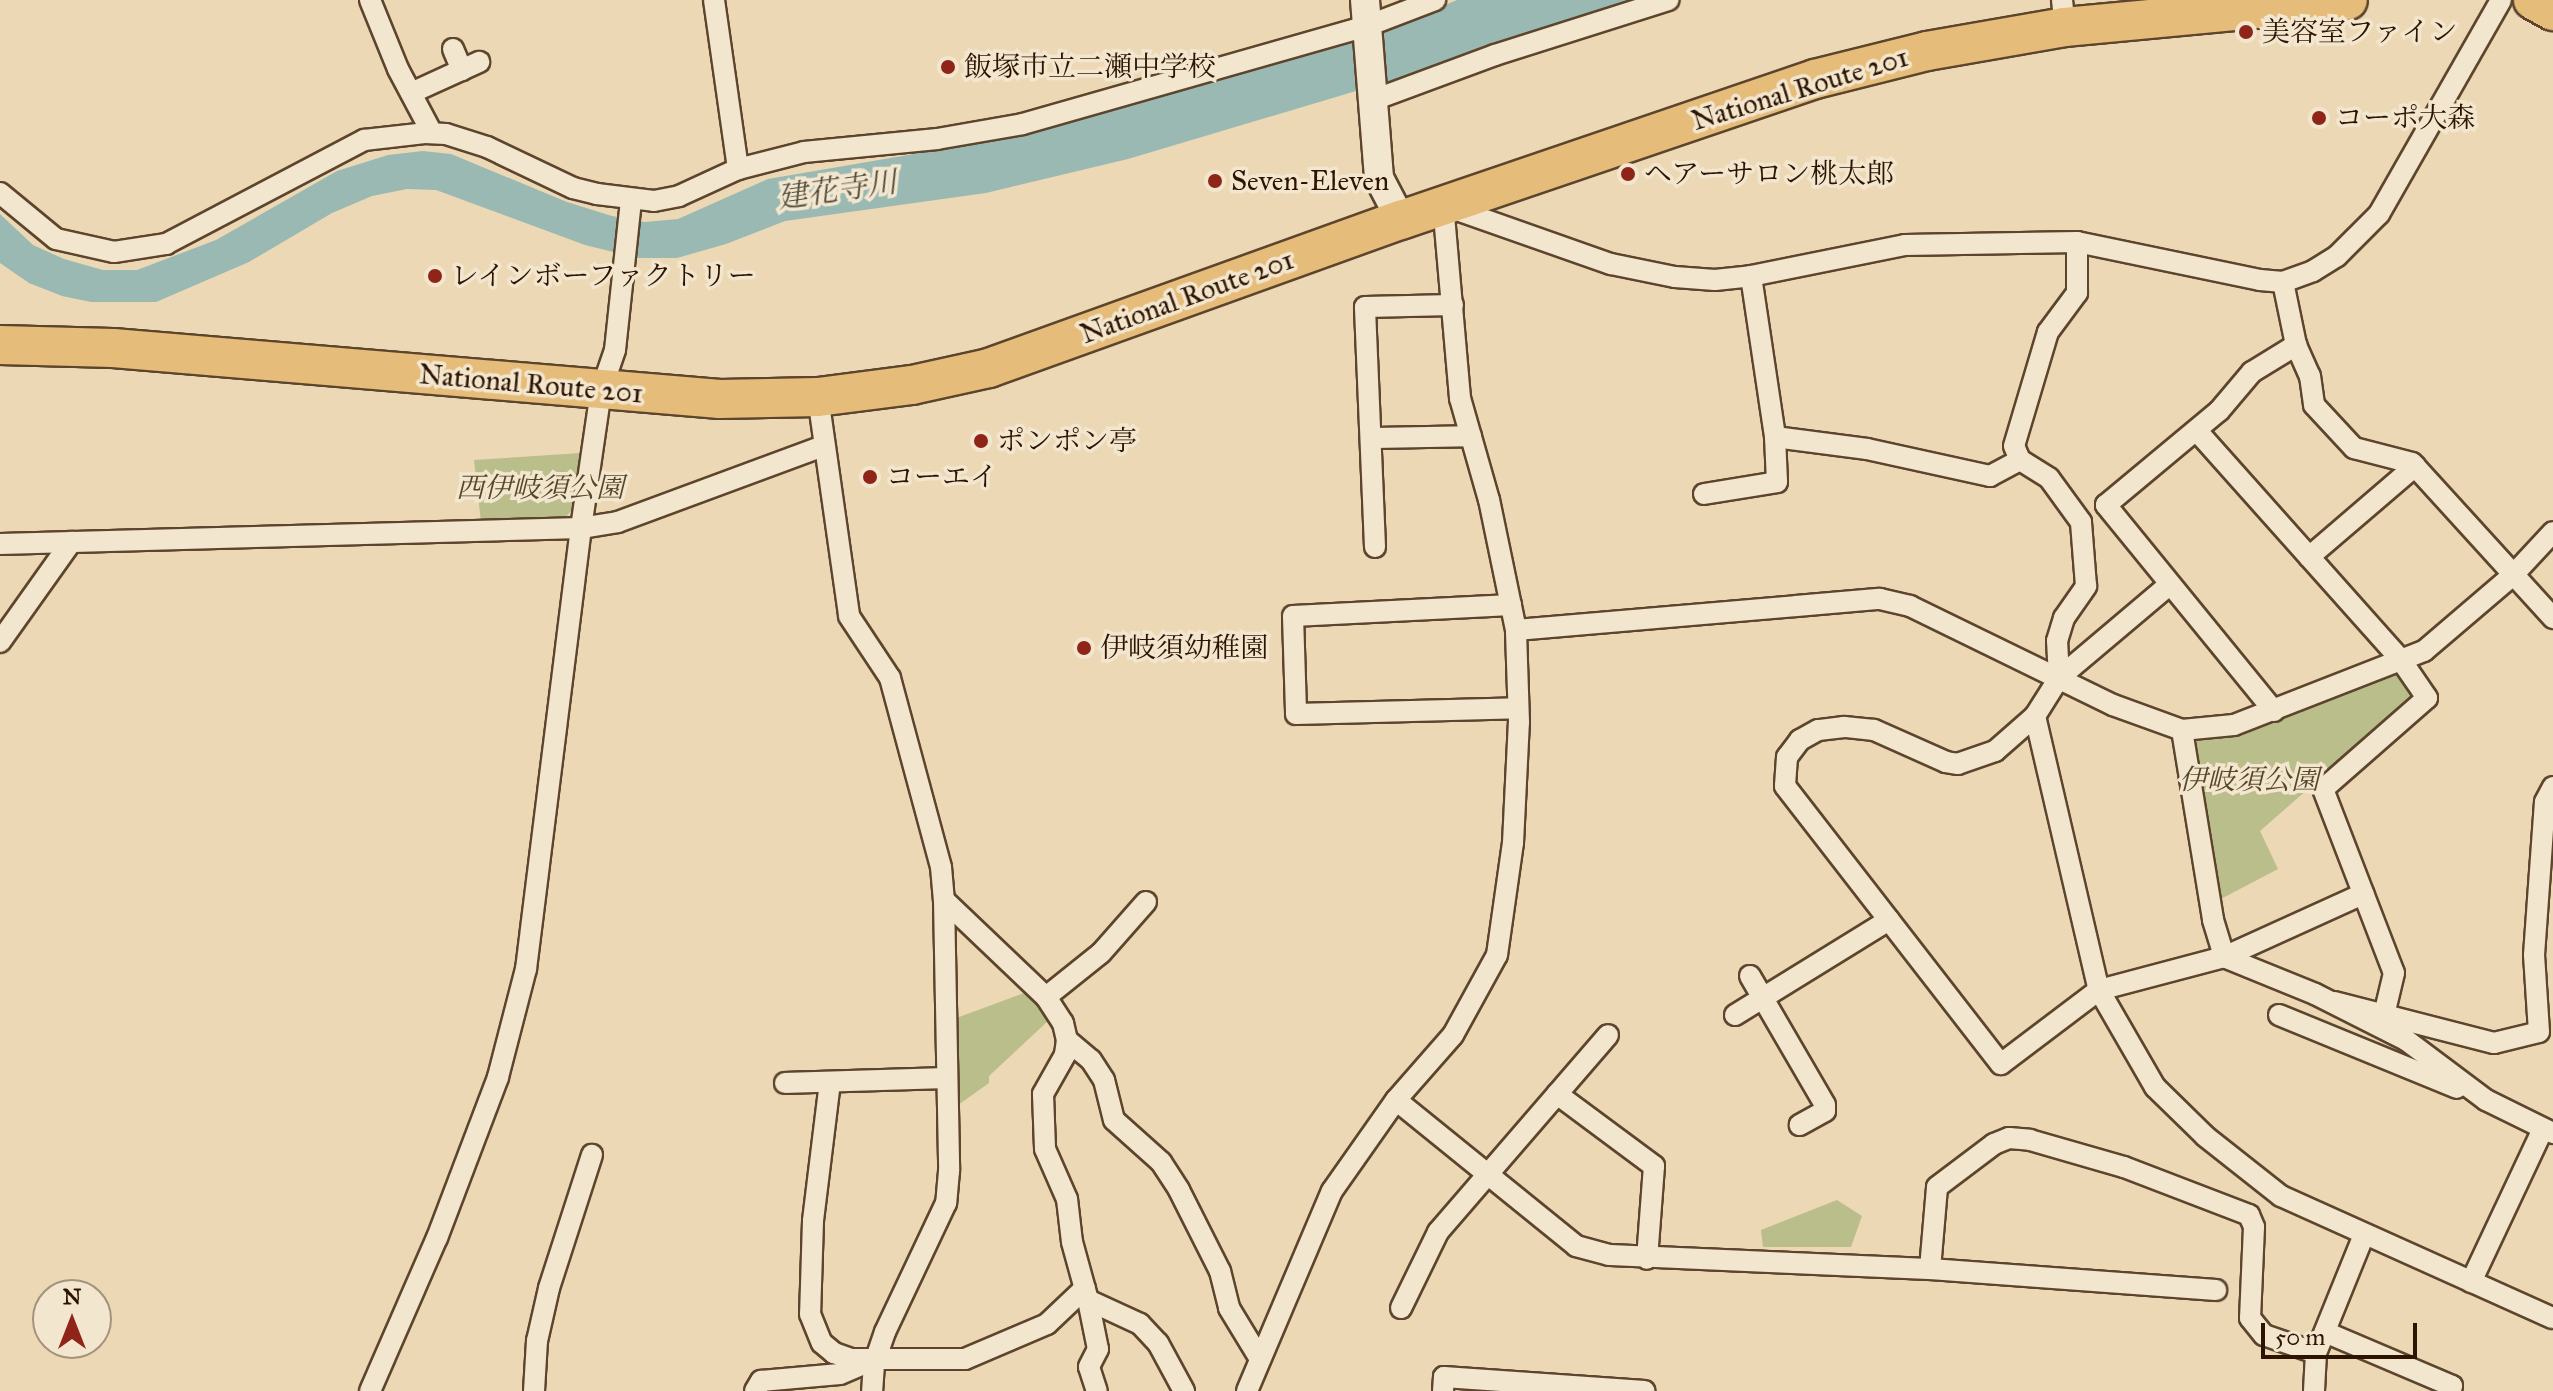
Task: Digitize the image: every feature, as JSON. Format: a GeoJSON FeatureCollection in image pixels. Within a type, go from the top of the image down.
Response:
{"type":"FeatureCollection","features":[{"type":"Feature","properties":{"kind":"highway","name":"National Route 201"},"geometry":{"type":"LineString","coordinates":[[0,345],[113,348],[720,399],[818,397],[912,385],[989,368],[1443,205],[1815,79],[2064,14],[2348,0]]}},
{"type":"Feature","properties":{"kind":"highway"},"geometry":{"type":"LineString","coordinates":[[2533,0],[2553,11]]}},
{"type":"Feature","properties":{"kind":"street"},"geometry":{"type":"LineString","coordinates":[[370,0],[432,133]]}},
{"type":"Feature","properties":{"kind":"street"},"geometry":{"type":"LineString","coordinates":[[714,0],[738,169]]}},
{"type":"Feature","properties":{"kind":"street"},"geometry":{"type":"LineString","coordinates":[[0,193],[56,239],[114,252],[166,244],[364,140],[432,133],[487,147],[573,188],[630,208],[679,196],[738,169],[804,152],[937,139],[1023,124],[1435,0]]}},
{"type":"Feature","properties":{"kind":"street"},"geometry":{"type":"LineString","coordinates":[[1371,98],[1668,0]]}},
{"type":"Feature","properties":{"kind":"street"},"geometry":{"type":"LineString","coordinates":[[1247,1391],[1332,1191],[1396,1100],[1453,1035],[1497,955],[1513,843],[1518,708],[1516,630],[1489,500],[1460,398],[1443,205],[1611,264],[1715,280],[1751,276],[1905,245],[2077,242],[2260,280],[2283,282],[2313,271],[2337,256],[2379,214],[2501,0]]}},
{"type":"Feature","properties":{"kind":"street"},"geometry":{"type":"LineString","coordinates":[[1366,19],[1379,178],[1401,220]]}},
{"type":"Feature","properties":{"kind":"street"},"geometry":{"type":"LineString","coordinates":[[411,93],[470,66],[453,49]]}},
{"type":"Feature","properties":{"kind":"street"},"geometry":{"type":"LineString","coordinates":[[370,1391],[437,1238],[498,1077],[526,969],[581,528],[601,391],[615,350],[630,208]]}},
{"type":"Feature","properties":{"kind":"street"},"geometry":{"type":"LineString","coordinates":[[2059,678],[2057,641],[2064,618],[2086,586],[2081,522],[2049,478],[2020,460],[2014,446],[2048,332],[2077,293],[2077,242]]}},
{"type":"Feature","properties":{"kind":"street"},"geometry":{"type":"LineString","coordinates":[[1704,494],[1777,482],[1775,437],[1751,276]]}},
{"type":"Feature","properties":{"kind":"street"},"geometry":{"type":"LineString","coordinates":[[2283,282],[2296,345],[2310,376],[2314,405],[2354,448],[2415,466],[2553,618]]}},
{"type":"Feature","properties":{"kind":"street"},"geometry":{"type":"LineString","coordinates":[[1375,547],[1365,307],[1453,305]]}},
{"type":"Feature","properties":{"kind":"street"},"geometry":{"type":"LineString","coordinates":[[2274,711],[2106,505],[2219,411],[2246,377],[2296,345]]}},
{"type":"Feature","properties":{"kind":"street"},"geometry":{"type":"LineString","coordinates":[[818,397],[849,616],[890,678],[937,852],[944,900],[949,1171],[946,1203],[875,1359],[872,1391]]}},
{"type":"Feature","properties":{"kind":"street"},"geometry":{"type":"LineString","coordinates":[[2197,431],[2401,660],[2427,698],[2323,789],[2394,973],[2384,1015]]}},
{"type":"Feature","properties":{"kind":"street"},"geometry":{"type":"LineString","coordinates":[[1371,438],[1471,436]]}},
{"type":"Feature","properties":{"kind":"street"},"geometry":{"type":"LineString","coordinates":[[1775,437],[1867,449],[1990,476],[2020,460]]}},
{"type":"Feature","properties":{"kind":"street"},"geometry":{"type":"LineString","coordinates":[[0,544],[581,528],[618,522],[824,446]]}},
{"type":"Feature","properties":{"kind":"street"},"geometry":{"type":"LineString","coordinates":[[2309,557],[2415,466]]}},
{"type":"Feature","properties":{"kind":"street"},"geometry":{"type":"LineString","coordinates":[[1516,630],[1880,599],[1910,606],[2113,705],[2182,730],[2234,725],[2424,651],[2514,574],[2553,532]]}},
{"type":"Feature","properties":{"kind":"street"},"geometry":{"type":"LineString","coordinates":[[0,642],[71,542]]}},
{"type":"Feature","properties":{"kind":"street"},"geometry":{"type":"LineString","coordinates":[[2169,585],[2059,678],[2035,716],[1995,751],[1958,764],[1874,730],[1844,727],[1818,730],[1800,740],[1787,757],[1785,786],[2001,1064],[2099,990],[2224,957],[2363,894]]}},
{"type":"Feature","properties":{"kind":"street"},"geometry":{"type":"LineString","coordinates":[[1511,605],[1293,616],[1296,714],[1518,708]]}},
{"type":"Feature","properties":{"kind":"street"},"geometry":{"type":"LineString","coordinates":[[2035,716],[2099,990],[2155,1087],[2205,1136],[2281,1196],[2553,1318]]}},
{"type":"Feature","properties":{"kind":"street"},"geometry":{"type":"LineString","coordinates":[[2182,730],[2213,920],[2224,957]]}},
{"type":"Feature","properties":{"kind":"street"},"geometry":{"type":"LineString","coordinates":[[2334,1002],[2494,1043],[2539,1032],[2534,955],[2545,802],[2553,787]]}},
{"type":"Feature","properties":{"kind":"street"},"geometry":{"type":"LineString","coordinates":[[944,900],[1046,997],[1063,1023],[1067,1040],[1065,1055],[1043,1094],[1045,1149],[1067,1199],[1072,1242],[1098,1349],[1089,1367],[1097,1391]]}},
{"type":"Feature","properties":{"kind":"street"},"geometry":{"type":"LineString","coordinates":[[1046,997],[1101,953],[1146,902]]}},
{"type":"Feature","properties":{"kind":"street"},"geometry":{"type":"LineString","coordinates":[[1735,1015],[1889,920]]}},
{"type":"Feature","properties":{"kind":"street"},"geometry":{"type":"LineString","coordinates":[[2224,957],[2334,1002],[2406,1040],[2486,1100]]}},
{"type":"Feature","properties":{"kind":"street"},"geometry":{"type":"LineString","coordinates":[[1750,976],[1825,1105],[1825,1111],[1800,1125]]}},
{"type":"Feature","properties":{"kind":"street"},"geometry":{"type":"LineString","coordinates":[[2279,1015],[2486,1100],[2548,1131],[2471,1282]]}},
{"type":"Feature","properties":{"kind":"street"},"geometry":{"type":"LineString","coordinates":[[1401,1308],[1438,1232],[1608,1035]]}},
{"type":"Feature","properties":{"kind":"street"},"geometry":{"type":"LineString","coordinates":[[1067,1040],[1091,1060],[1104,1080],[1114,1120],[1161,1162],[1179,1190],[1220,1271],[1229,1308],[1260,1359]]}},
{"type":"Feature","properties":{"kind":"street"},"geometry":{"type":"LineString","coordinates":[[785,1083],[945,1078]]}},
{"type":"Feature","properties":{"kind":"street"},"geometry":{"type":"LineString","coordinates":[[830,1082],[813,1221],[810,1314],[822,1343],[834,1353],[851,1359],[965,1359],[1047,1324],[1087,1294]]}},
{"type":"Feature","properties":{"kind":"street"},"geometry":{"type":"LineString","coordinates":[[1557,1094],[1654,1166],[1647,1259]]}},
{"type":"Feature","properties":{"kind":"street"},"geometry":{"type":"LineString","coordinates":[[1396,1100],[1576,1246],[1609,1255],[1930,1269],[2216,1290]]}},
{"type":"Feature","properties":{"kind":"street"},"geometry":{"type":"LineString","coordinates":[[1930,1269],[1937,1187],[1994,1144],[2009,1138],[2030,1140],[2124,1167],[2249,1215],[2254,1227],[2250,1318],[2264,1335],[2316,1353]]}},
{"type":"Feature","properties":{"kind":"street"},"geometry":{"type":"LineString","coordinates":[[534,1391],[537,1341],[549,1288],[592,1155]]}},
{"type":"Feature","properties":{"kind":"street"},"geometry":{"type":"LineString","coordinates":[[2314,1391],[2316,1353],[2364,1235]]}},
{"type":"Feature","properties":{"kind":"street"},"geometry":{"type":"LineString","coordinates":[[1087,1294],[1140,1324],[1158,1343],[1184,1391]]}},
{"type":"Feature","properties":{"kind":"street"},"geometry":{"type":"LineString","coordinates":[[2325,1332],[2452,1386],[2450,1391]]}},
{"type":"Feature","properties":{"kind":"street"},"geometry":{"type":"LineString","coordinates":[[755,1391],[761,1381],[840,1374],[875,1359]]}},
{"type":"Feature","properties":{"kind":"street"},"geometry":{"type":"LineString","coordinates":[[1443,1391],[1444,1377],[1645,1391]]}},
{"type":"Feature","properties":{"kind":"green space","name":"西伊岐須公園"},"geometry":{"type":"Polygon","coordinates":[[[581,453],[574,508],[562,521],[481,522],[474,460],[581,453]]]}},
{"type":"Feature","properties":{"kind":"green space","name":"伊岐須公園"},"geometry":{"type":"Polygon","coordinates":[[[2401,670],[2417,694],[2260,831],[2278,869],[2219,900],[2192,741],[2239,735],[2401,670]]]}},
{"type":"Feature","properties":{"kind":"green space"},"geometry":{"type":"Polygon","coordinates":[[[1027,992],[1048,1021],[989,1076],[989,1083],[951,1110],[951,1020],[1027,992]]]}},
{"type":"Feature","properties":{"kind":"green space"},"geometry":{"type":"Polygon","coordinates":[[[1837,1200],[1862,1216],[1851,1247],[1763,1247],[1761,1230],[1837,1200]]]}},
{"type":"Feature","properties":{"kind":"water","name":"建花寺川"},"geometry":{"type":"Polygon","coordinates":[[[1457,0],[1640,0],[1387,86],[1356,91],[1128,159],[986,193],[785,221],[726,244],[677,258],[638,258],[585,245],[436,190],[407,189],[372,196],[332,213],[249,262],[156,302],[91,302],[62,296],[29,283],[0,263],[0,214],[33,245],[64,259],[103,270],[137,270],[216,240],[337,171],[388,155],[423,151],[451,154],[567,202],[612,216],[645,222],[678,219],[768,179],[1013,137],[1274,62],[1345,38],[1390,28],[1457,0]]]}},
{"type":"Feature","properties":{"kind":"place","name":"美容室ファイン"},"geometry":{"type":"Point","coordinates":[2246,32]}},
{"type":"Feature","properties":{"kind":"place","name":"飯塚市立二瀬中学校"},"geometry":{"type":"Point","coordinates":[948,67]}},
{"type":"Feature","properties":{"kind":"place","name":"コーポ大森"},"geometry":{"type":"Point","coordinates":[2319,118]}},
{"type":"Feature","properties":{"kind":"place","name":"ヘアーサロン桃太郎"},"geometry":{"type":"Point","coordinates":[1628,174]}},
{"type":"Feature","properties":{"kind":"place","name":"Seven-Eleven"},"geometry":{"type":"Point","coordinates":[1215,181]}},
{"type":"Feature","properties":{"kind":"place","name":"レインボーファクトリー"},"geometry":{"type":"Point","coordinates":[435,276]}},
{"type":"Feature","properties":{"kind":"place","name":"ポンポン亭"},"geometry":{"type":"Point","coordinates":[981,441]}},
{"type":"Feature","properties":{"kind":"place","name":"コーエイ"},"geometry":{"type":"Point","coordinates":[870,477]}},
{"type":"Feature","properties":{"kind":"place","name":"伊岐須幼稚園"},"geometry":{"type":"Point","coordinates":[1084,648]}}]}
